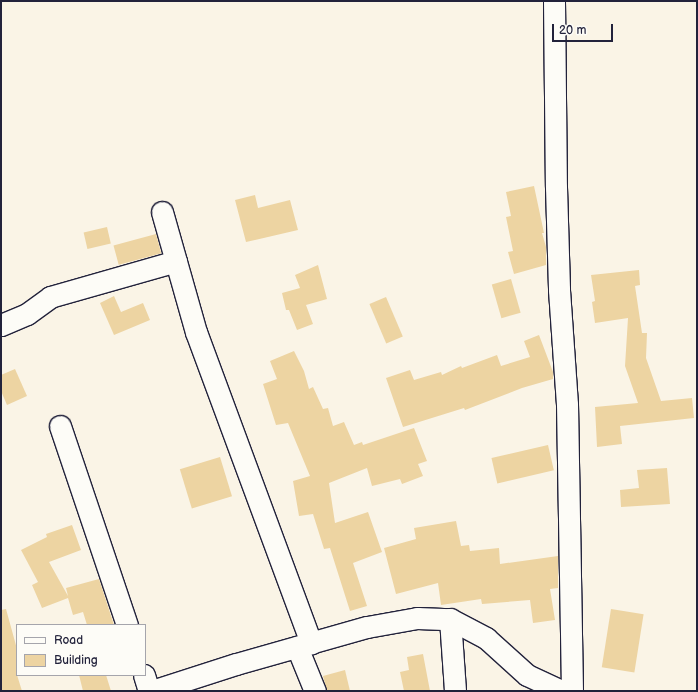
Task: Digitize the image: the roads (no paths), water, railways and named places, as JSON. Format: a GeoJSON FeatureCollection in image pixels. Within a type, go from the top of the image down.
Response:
{"type":"FeatureCollection","features":[{"type":"Feature","properties":{"kind":"street"},"geometry":{"type":"LineString","coordinates":[[554,1],[556,187],[560,290],[567,404],[572,691]]}},
{"type":"Feature","properties":{"kind":"street"},"geometry":{"type":"LineString","coordinates":[[162,212],[196,332],[304,645],[315,691]]}},
{"type":"Feature","properties":{"kind":"street"},"geometry":{"type":"LineString","coordinates":[[1,325],[27,314],[50,297],[176,261]]}},
{"type":"Feature","properties":{"kind":"street"},"geometry":{"type":"LineString","coordinates":[[60,426],[127,624]]}},
{"type":"Feature","properties":{"kind":"street"},"geometry":{"type":"LineString","coordinates":[[152,691],[304,645],[400,620],[417,618],[450,618],[486,638],[527,675],[562,691]]}},
{"type":"Feature","properties":{"kind":"street"},"geometry":{"type":"LineString","coordinates":[[450,618],[455,691]]}},
{"type":"Feature","properties":{"kind":"street"},"geometry":{"type":"LineString","coordinates":[[144,676],[149,691]]}}]}
